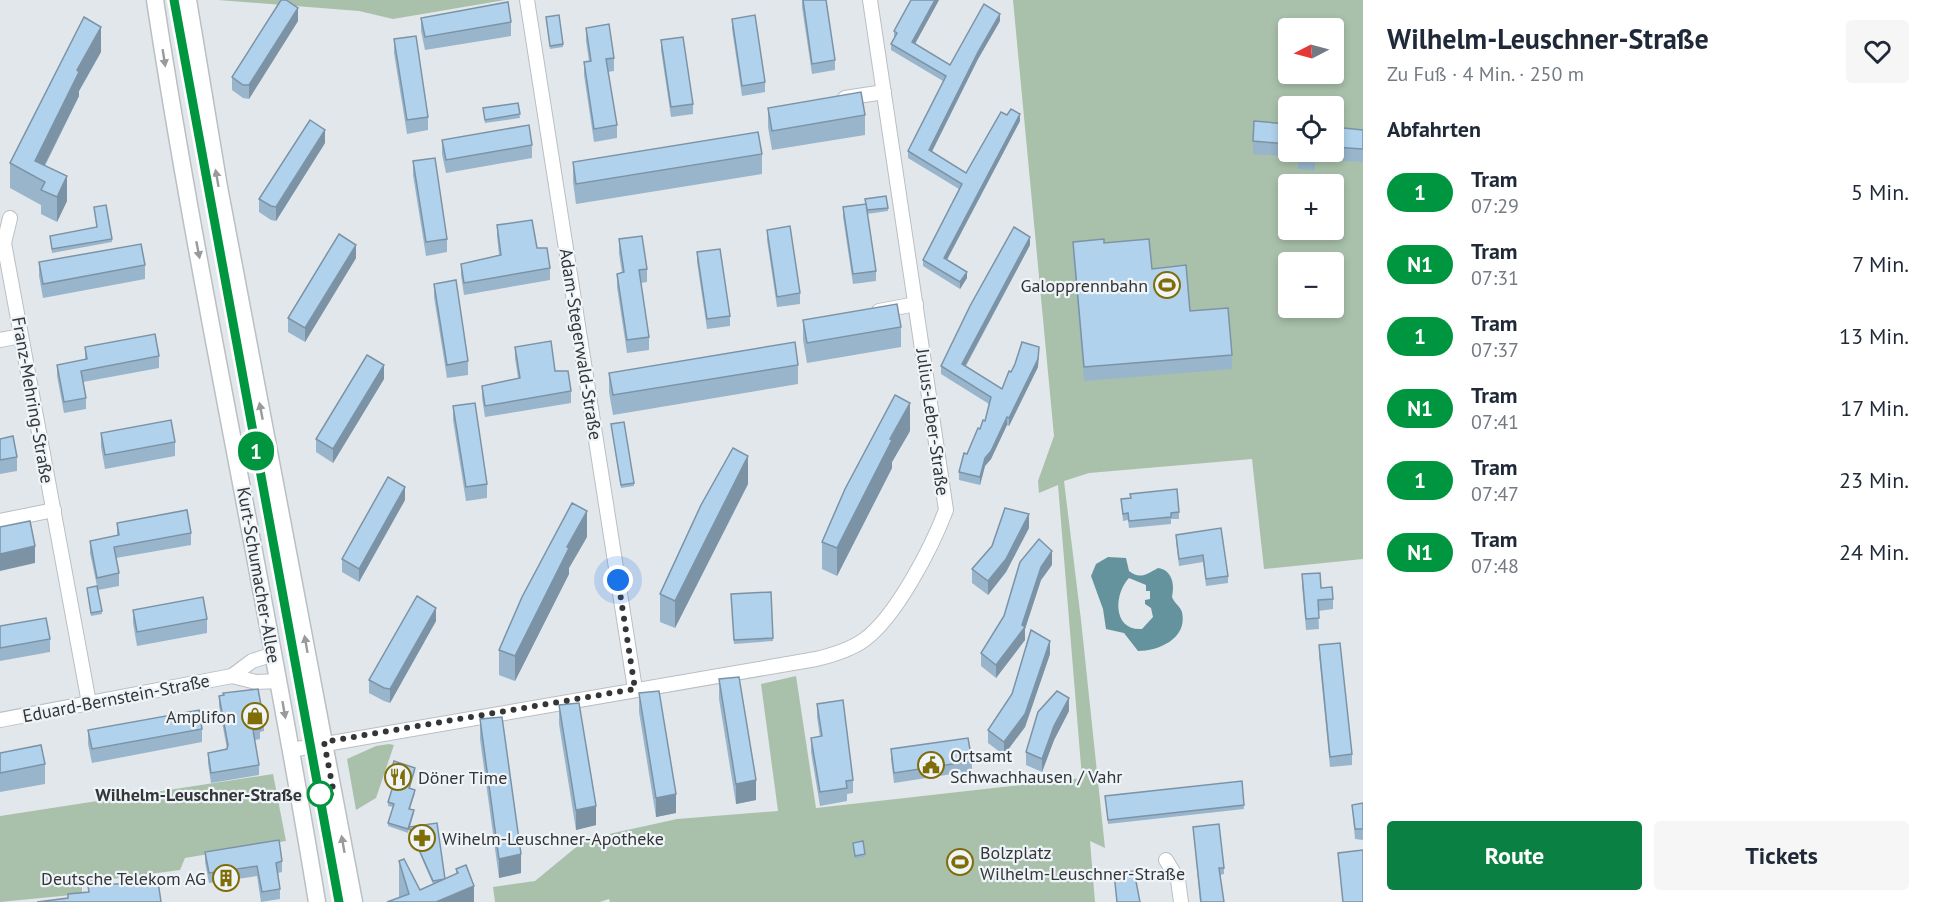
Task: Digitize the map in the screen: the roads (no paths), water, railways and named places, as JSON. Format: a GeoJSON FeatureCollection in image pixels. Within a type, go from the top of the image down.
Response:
{"type":"FeatureCollection","features":[{"type":"Feature","properties":{"kind":"street","name":"Kurt-Schumacher-Allee"},"geometry":{"type":"LineString","coordinates":[[155,0],[192,221],[279,681],[317,902]]}},
{"type":"Feature","properties":{"kind":"street","name":"Kurt-Schumacher-Allee"},"geometry":{"type":"LineString","coordinates":[[188,0],[219,187],[354,902]]}},
{"type":"Feature","properties":{"kind":"street","name":"Adam-Stegerwald-Straße"},"geometry":{"type":"LineString","coordinates":[[527,0],[635,689]]}},
{"type":"Feature","properties":{"kind":"street","name":"Julius-Leber-Straße"},"geometry":{"type":"LineString","coordinates":[[635,689],[780,666],[848,649],[862,641],[888,616],[936,537],[946,510],[870,0]]}},
{"type":"Feature","properties":{"kind":"street"},"geometry":{"type":"LineString","coordinates":[[830,101],[884,92]]}},
{"type":"Feature","properties":{"kind":"street","name":"Franz-Mehring-Straße"},"geometry":{"type":"LineString","coordinates":[[10,218],[4,243],[89,703]]}},
{"type":"Feature","properties":{"kind":"street"},"geometry":{"type":"LineString","coordinates":[[869,313],[916,304]]}},
{"type":"Feature","properties":{"kind":"street"},"geometry":{"type":"LineString","coordinates":[[0,340],[21,336]]}},
{"type":"Feature","properties":{"kind":"street"},"geometry":{"type":"LineString","coordinates":[[0,520],[54,510]]}},
{"type":"Feature","properties":{"kind":"street","name":"Eduard-Bernstein-Straße"},"geometry":{"type":"LineString","coordinates":[[0,720],[232,676],[247,664],[274,654]]}},
{"type":"Feature","properties":{"kind":"street","name":"Eduard-Bernstein-Straße"},"geometry":{"type":"LineString","coordinates":[[232,676],[244,681],[279,681]]}},
{"type":"Feature","properties":{"kind":"street"},"geometry":{"type":"LineString","coordinates":[[291,750],[324,742],[635,689]]}},
{"type":"Feature","properties":{"kind":"street"},"geometry":{"type":"LineString","coordinates":[[1166,860],[1178,880],[1181,902]]}},
{"type":"Feature","properties":{"kind":"water"},"geometry":{"type":"Polygon","coordinates":[[[1108,557],[1126,558],[1129,571],[1133,574],[1144,575],[1158,568],[1167,572],[1173,583],[1172,597],[1182,612],[1183,621],[1176,636],[1162,646],[1138,651],[1124,633],[1106,629],[1103,609],[1091,576],[1096,564],[1108,557]],[[1129,578],[1120,593],[1121,618],[1132,628],[1142,629],[1153,617],[1151,608],[1145,604],[1145,600],[1150,599],[1150,591],[1146,591],[1146,585],[1129,578]]]}},
{"type":"Feature","properties":{"kind":"tram line"},"geometry":{"type":"LineString","coordinates":[[174,0],[339,902]]}},
{"type":"Feature","properties":{"kind":"tram line","name":"1"},"geometry":{"type":"LineString","coordinates":[[174,0],[191,105],[339,902]]}},
{"type":"Feature","properties":{"kind":"place","name":"Galopprennbahn"},"geometry":{"type":"Point","coordinates":[1167,285]}},
{"type":"Feature","properties":{"kind":"place","name":"Amplifon"},"geometry":{"type":"Point","coordinates":[255,716]}},
{"type":"Feature","properties":{"kind":"place","name":"Ortsamt Schwachhausen / Vahr"},"geometry":{"type":"Point","coordinates":[931,765]}},
{"type":"Feature","properties":{"kind":"place","name":"Döner Time"},"geometry":{"type":"Point","coordinates":[398,777]}},
{"type":"Feature","properties":{"kind":"place","name":"Wilhelm-Leuschner-Straße"},"geometry":{"type":"Point","coordinates":[320,794]}},
{"type":"Feature","properties":{"kind":"place","name":"Wihelm-Leuschner-Apotheke"},"geometry":{"type":"Point","coordinates":[422,838]}},
{"type":"Feature","properties":{"kind":"place","name":"Bolzplatz Wilhelm-Leuschner-Straße"},"geometry":{"type":"Point","coordinates":[960,862]}},
{"type":"Feature","properties":{"kind":"place","name":"Deutsche Telekom AG"},"geometry":{"type":"Point","coordinates":[226,878]}}]}
